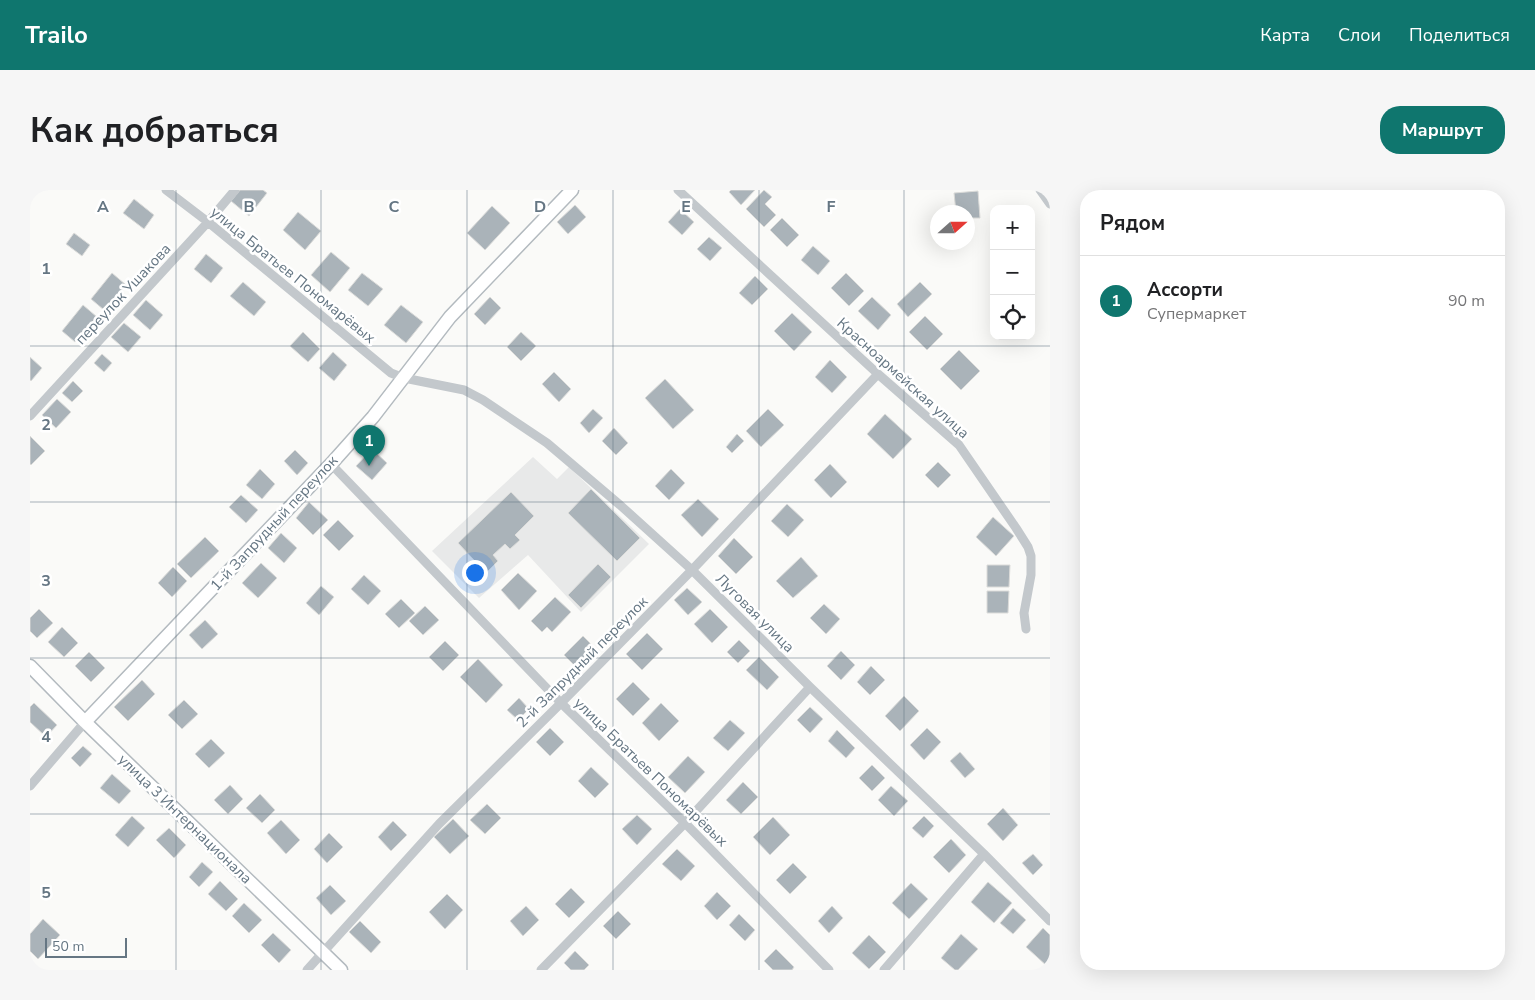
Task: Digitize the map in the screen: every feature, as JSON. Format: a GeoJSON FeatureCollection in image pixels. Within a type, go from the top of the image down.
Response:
{"type":"FeatureCollection","features":[{"type":"Feature","properties":{"kind":"street","name":"улица Братьев Пономарёвых"},"geometry":{"type":"LineString","coordinates":[[166,190],[208,222],[391,373],[404,378]]}},
{"type":"Feature","properties":{"kind":"street","name":"переулок Ушакова"},"geometry":{"type":"LineString","coordinates":[[30,416],[208,222],[234,190]]}},
{"type":"Feature","properties":{"kind":"street","name":"1-й Запрудный переулок"},"geometry":{"type":"LineString","coordinates":[[30,786],[85,722],[331,464],[373,417],[450,317],[572,190]]}},
{"type":"Feature","properties":{"kind":"street","name":"Красноармейская улица"},"geometry":{"type":"LineString","coordinates":[[678,190],[878,374],[959,445],[1028,547],[1031,556],[1031,575],[1024,613],[1026,629]]}},
{"type":"Feature","properties":{"kind":"street"},"geometry":{"type":"LineString","coordinates":[[1040,190],[1050,204]]}},
{"type":"Feature","properties":{"kind":"street","name":"2-й Запрудный переулок"},"geometry":{"type":"LineString","coordinates":[[307,970],[438,824],[692,570],[878,374]]}},
{"type":"Feature","properties":{"kind":"street","name":"Луговая улица"},"geometry":{"type":"LineString","coordinates":[[404,378],[464,390],[483,400],[547,443],[692,570],[810,687],[984,854],[1050,921]]}},
{"type":"Feature","properties":{"kind":"street","name":"улица Братьев Пономарёвых"},"geometry":{"type":"LineString","coordinates":[[331,464],[561,703],[685,823],[829,970]]}},
{"type":"Feature","properties":{"kind":"street","name":"улица 3 Интернационала"},"geometry":{"type":"LineString","coordinates":[[30,666],[85,722],[342,970]]}},
{"type":"Feature","properties":{"kind":"street"},"geometry":{"type":"LineString","coordinates":[[541,970],[685,823],[810,687]]}},
{"type":"Feature","properties":{"kind":"street"},"geometry":{"type":"LineString","coordinates":[[884,970],[984,854]]}},
{"type":"Feature","properties":{"kind":"shaded area"},"geometry":{"type":"Polygon","coordinates":[[[533,457],[557,479],[569,467],[649,544],[581,612],[528,555],[479,598],[432,551],[533,457]]]}},
{"type":"Feature","properties":{"kind":"building"},"geometry":{"type":"Polygon","coordinates":[[[240,190],[263,190],[267,193],[249,216],[231,201],[240,190]]]}},
{"type":"Feature","properties":{"kind":"building"},"geometry":{"type":"Polygon","coordinates":[[[731,190],[755,190],[741,205],[729,192],[731,190]]]}},
{"type":"Feature","properties":{"kind":"building"},"geometry":{"type":"Polygon","coordinates":[[[764,190],[772,197],[765,204],[776,215],[764,227],[746,209],[764,190]]]}},
{"type":"Feature","properties":{"kind":"building"},"geometry":{"type":"Polygon","coordinates":[[[978,191],[980,218],[975,218],[975,205],[955,205],[954,193],[978,191]]]}},
{"type":"Feature","properties":{"kind":"building"},"geometry":{"type":"Polygon","coordinates":[[[134,199],[154,215],[144,229],[123,213],[134,199]]]}},
{"type":"Feature","properties":{"kind":"building"},"geometry":{"type":"Polygon","coordinates":[[[575,205],[586,217],[568,234],[557,222],[575,205]]]}},
{"type":"Feature","properties":{"kind":"building"},"geometry":{"type":"Polygon","coordinates":[[[492,206],[510,223],[485,250],[467,233],[492,206]]]}},
{"type":"Feature","properties":{"kind":"building"},"geometry":{"type":"Polygon","coordinates":[[[680,209],[694,222],[682,235],[668,222],[680,209]]]}},
{"type":"Feature","properties":{"kind":"building"},"geometry":{"type":"Polygon","coordinates":[[[298,212],[321,231],[305,250],[283,230],[298,212]]]}},
{"type":"Feature","properties":{"kind":"building"},"geometry":{"type":"Polygon","coordinates":[[[782,218],[799,235],[787,247],[770,230],[782,218]]]}},
{"type":"Feature","properties":{"kind":"building"},"geometry":{"type":"Polygon","coordinates":[[[74,233],[90,245],[82,256],[66,244],[74,233]]]}},
{"type":"Feature","properties":{"kind":"building"},"geometry":{"type":"Polygon","coordinates":[[[709,237],[722,248],[710,261],[697,249],[709,237]]]}},
{"type":"Feature","properties":{"kind":"building"},"geometry":{"type":"Polygon","coordinates":[[[813,246],[830,261],[818,275],[801,260],[813,246]]]}},
{"type":"Feature","properties":{"kind":"building"},"geometry":{"type":"Polygon","coordinates":[[[331,252],[350,268],[330,292],[311,275],[331,252]]]}},
{"type":"Feature","properties":{"kind":"building"},"geometry":{"type":"Polygon","coordinates":[[[206,254],[223,268],[211,283],[194,269],[206,254]]]}},
{"type":"Feature","properties":{"kind":"building"},"geometry":{"type":"Polygon","coordinates":[[[112,273],[126,285],[104,310],[91,299],[112,273]]]}},
{"type":"Feature","properties":{"kind":"building"},"geometry":{"type":"Polygon","coordinates":[[[362,273],[383,289],[368,306],[348,290],[362,273]]]}},
{"type":"Feature","properties":{"kind":"building"},"geometry":{"type":"Polygon","coordinates":[[[846,273],[864,291],[849,306],[831,288],[846,273]]]}},
{"type":"Feature","properties":{"kind":"building"},"geometry":{"type":"Polygon","coordinates":[[[755,276],[768,289],[752,305],[739,293],[755,276]]]}},
{"type":"Feature","properties":{"kind":"building"},"geometry":{"type":"Polygon","coordinates":[[[243,282],[266,302],[254,316],[230,296],[243,282]]]}},
{"type":"Feature","properties":{"kind":"building"},"geometry":{"type":"Polygon","coordinates":[[[920,282],[932,294],[908,317],[897,304],[920,282]]]}},
{"type":"Feature","properties":{"kind":"building"},"geometry":{"type":"Polygon","coordinates":[[[490,297],[501,308],[485,325],[474,314],[490,297]]]}},
{"type":"Feature","properties":{"kind":"building"},"geometry":{"type":"Polygon","coordinates":[[[872,297],[891,315],[878,330],[858,311],[872,297]]]}},
{"type":"Feature","properties":{"kind":"building"},"geometry":{"type":"Polygon","coordinates":[[[146,300],[163,315],[150,330],[133,315],[146,300]]]}},
{"type":"Feature","properties":{"kind":"building"},"geometry":{"type":"Polygon","coordinates":[[[83,305],[97,317],[75,342],[62,331],[83,305]]]}},
{"type":"Feature","properties":{"kind":"building"},"geometry":{"type":"Polygon","coordinates":[[[401,305],[423,322],[406,343],[384,325],[401,305]]]}},
{"type":"Feature","properties":{"kind":"building"},"geometry":{"type":"Polygon","coordinates":[[[792,313],[812,332],[794,351],[774,331],[792,313]]]}},
{"type":"Feature","properties":{"kind":"building"},"geometry":{"type":"Polygon","coordinates":[[[925,316],[943,334],[927,350],[909,332],[925,316]]]}},
{"type":"Feature","properties":{"kind":"building"},"geometry":{"type":"Polygon","coordinates":[[[124,323],[141,337],[128,352],[111,337],[124,323]]]}},
{"type":"Feature","properties":{"kind":"building"},"geometry":{"type":"Polygon","coordinates":[[[303,332],[320,349],[308,362],[290,346],[303,332]]]}},
{"type":"Feature","properties":{"kind":"building"},"geometry":{"type":"Polygon","coordinates":[[[521,332],[536,346],[521,361],[507,347],[521,332]]]}},
{"type":"Feature","properties":{"kind":"building"},"geometry":{"type":"Polygon","coordinates":[[[959,350],[980,371],[961,390],[940,369],[959,350]]]}},
{"type":"Feature","properties":{"kind":"building"},"geometry":{"type":"Polygon","coordinates":[[[333,352],[347,365],[334,381],[319,368],[333,352]]]}},
{"type":"Feature","properties":{"kind":"building"},"geometry":{"type":"Polygon","coordinates":[[[102,354],[112,363],[104,372],[94,363],[102,354]]]}},
{"type":"Feature","properties":{"kind":"building"},"geometry":{"type":"Polygon","coordinates":[[[30,357],[42,368],[31,381],[30,380],[30,357]]]}},
{"type":"Feature","properties":{"kind":"building"},"geometry":{"type":"Polygon","coordinates":[[[830,360],[847,377],[832,393],[815,377],[830,360]]]}},
{"type":"Feature","properties":{"kind":"building"},"geometry":{"type":"Polygon","coordinates":[[[554,372],[571,389],[559,402],[542,384],[554,372]]]}},
{"type":"Feature","properties":{"kind":"building"},"geometry":{"type":"Polygon","coordinates":[[[665,379],[694,410],[673,429],[645,398],[665,379]]]}},
{"type":"Feature","properties":{"kind":"building"},"geometry":{"type":"Polygon","coordinates":[[[73,381],[83,391],[72,402],[62,393],[73,381]]]}},
{"type":"Feature","properties":{"kind":"building"},"geometry":{"type":"Polygon","coordinates":[[[57,399],[71,412],[56,428],[42,415],[57,399]]]}},
{"type":"Feature","properties":{"kind":"building"},"geometry":{"type":"Polygon","coordinates":[[[593,409],[603,418],[589,433],[580,423],[593,409]]]}},
{"type":"Feature","properties":{"kind":"building"},"geometry":{"type":"Polygon","coordinates":[[[768,409],[784,425],[761,447],[746,431],[768,409]]]}},
{"type":"Feature","properties":{"kind":"building"},"geometry":{"type":"Polygon","coordinates":[[[885,414],[912,439],[893,459],[867,434],[885,414]]]}},
{"type":"Feature","properties":{"kind":"building"},"geometry":{"type":"Polygon","coordinates":[[[614,428],[628,443],[616,455],[602,441],[614,428]]]}},
{"type":"Feature","properties":{"kind":"building"},"geometry":{"type":"Polygon","coordinates":[[[737,434],[744,441],[732,453],[726,447],[737,434]]]}},
{"type":"Feature","properties":{"kind":"building"},"geometry":{"type":"Polygon","coordinates":[[[30,436],[45,451],[31,465],[30,464],[30,436]]]}},
{"type":"Feature","properties":{"kind":"building"},"geometry":{"type":"Polygon","coordinates":[[[372,449],[387,463],[372,480],[356,466],[372,449]]]}},
{"type":"Feature","properties":{"kind":"building"},"geometry":{"type":"Polygon","coordinates":[[[295,450],[308,463],[297,475],[284,461],[295,450]]]}},
{"type":"Feature","properties":{"kind":"building"},"geometry":{"type":"Polygon","coordinates":[[[938,462],[951,475],[938,488],[925,475],[938,462]]]}},
{"type":"Feature","properties":{"kind":"building"},"geometry":{"type":"Polygon","coordinates":[[[830,464],[847,482],[831,498],[814,480],[830,464]]]}},
{"type":"Feature","properties":{"kind":"building"},"geometry":{"type":"Polygon","coordinates":[[[260,469],[275,484],[262,499],[246,485],[260,469]]]}},
{"type":"Feature","properties":{"kind":"building"},"geometry":{"type":"Polygon","coordinates":[[[671,469],[685,483],[669,500],[655,486],[671,469]]]}},
{"type":"Feature","properties":{"kind":"building"},"geometry":{"type":"Polygon","coordinates":[[[591,489],[640,538],[617,561],[568,513],[591,489]]]}},
{"type":"Feature","properties":{"kind":"building"},"geometry":{"type":"Polygon","coordinates":[[[511,492],[534,516],[515,535],[520,540],[510,549],[505,544],[493,555],[498,561],[486,573],[458,543],[511,492]]]}},
{"type":"Feature","properties":{"kind":"building"},"geometry":{"type":"Polygon","coordinates":[[[241,495],[258,510],[246,523],[229,507],[241,495]]]}},
{"type":"Feature","properties":{"kind":"building"},"geometry":{"type":"Polygon","coordinates":[[[698,499],[719,519],[702,537],[681,515],[698,499]]]}},
{"type":"Feature","properties":{"kind":"building"},"geometry":{"type":"Polygon","coordinates":[[[309,502],[328,520],[313,535],[296,518],[309,502]]]}},
{"type":"Feature","properties":{"kind":"building"},"geometry":{"type":"Polygon","coordinates":[[[787,504],[804,520],[788,537],[771,521],[787,504]]]}},
{"type":"Feature","properties":{"kind":"building"},"geometry":{"type":"Polygon","coordinates":[[[993,517],[1014,536],[996,556],[976,537],[993,517]]]}},
{"type":"Feature","properties":{"kind":"building"},"geometry":{"type":"Polygon","coordinates":[[[338,520],[354,536],[339,551],[323,535],[338,520]]]}},
{"type":"Feature","properties":{"kind":"building"},"geometry":{"type":"Polygon","coordinates":[[[281,533],[297,548],[284,563],[268,548],[281,533]]]}},
{"type":"Feature","properties":{"kind":"building"},"geometry":{"type":"Polygon","coordinates":[[[205,537],[219,551],[191,578],[177,564],[205,537]]]}},
{"type":"Feature","properties":{"kind":"building"},"geometry":{"type":"Polygon","coordinates":[[[734,538],[753,557],[736,574],[718,556],[734,538]]]}},
{"type":"Feature","properties":{"kind":"building"},"geometry":{"type":"Polygon","coordinates":[[[801,557],[818,576],[793,598],[776,581],[801,557]]]}},
{"type":"Feature","properties":{"kind":"building"},"geometry":{"type":"Polygon","coordinates":[[[261,563],[277,578],[258,598],[242,583],[261,563]]]}},
{"type":"Feature","properties":{"kind":"building"},"geometry":{"type":"Polygon","coordinates":[[[598,564],[611,577],[581,608],[568,595],[598,564]]]}},
{"type":"Feature","properties":{"kind":"building"},"geometry":{"type":"Polygon","coordinates":[[[987,565],[1010,565],[1009,587],[987,587],[987,565]]]}},
{"type":"Feature","properties":{"kind":"building"},"geometry":{"type":"Polygon","coordinates":[[[173,567],[187,581],[172,597],[158,583],[173,567]]]}},
{"type":"Feature","properties":{"kind":"building"},"geometry":{"type":"Polygon","coordinates":[[[518,573],[537,591],[519,610],[501,590],[518,573]]]}},
{"type":"Feature","properties":{"kind":"building"},"geometry":{"type":"Polygon","coordinates":[[[364,575],[381,591],[368,605],[351,589],[364,575]]]}},
{"type":"Feature","properties":{"kind":"building"},"geometry":{"type":"Polygon","coordinates":[[[321,586],[334,597],[319,615],[306,603],[321,586]]]}},
{"type":"Feature","properties":{"kind":"building"},"geometry":{"type":"Polygon","coordinates":[[[687,588],[702,602],[688,615],[674,600],[687,588]]]}},
{"type":"Feature","properties":{"kind":"building"},"geometry":{"type":"Polygon","coordinates":[[[987,591],[1009,591],[1008,613],[987,613],[987,591]]]}},
{"type":"Feature","properties":{"kind":"building"},"geometry":{"type":"Polygon","coordinates":[[[555,597],[571,612],[552,632],[547,627],[542,632],[531,621],[555,597]]]}},
{"type":"Feature","properties":{"kind":"building"},"geometry":{"type":"Polygon","coordinates":[[[401,599],[415,613],[399,628],[385,614],[401,599]]]}},
{"type":"Feature","properties":{"kind":"building"},"geometry":{"type":"Polygon","coordinates":[[[824,604],[840,619],[826,634],[810,618],[824,604]]]}},
{"type":"Feature","properties":{"kind":"building"},"geometry":{"type":"Polygon","coordinates":[[[425,606],[439,620],[423,635],[409,621],[425,606]]]}},
{"type":"Feature","properties":{"kind":"building"},"geometry":{"type":"Polygon","coordinates":[[[39,609],[53,623],[37,638],[30,631],[30,618],[39,609]]]}},
{"type":"Feature","properties":{"kind":"building"},"geometry":{"type":"Polygon","coordinates":[[[710,609],[728,627],[712,643],[694,624],[710,609]]]}},
{"type":"Feature","properties":{"kind":"building"},"geometry":{"type":"Polygon","coordinates":[[[205,620],[218,634],[202,649],[189,635],[205,620]]]}},
{"type":"Feature","properties":{"kind":"building"},"geometry":{"type":"Polygon","coordinates":[[[62,627],[78,643],[64,657],[48,642],[62,627]]]}},
{"type":"Feature","properties":{"kind":"building"},"geometry":{"type":"Polygon","coordinates":[[[647,633],[663,649],[642,670],[626,654],[647,633]]]}},
{"type":"Feature","properties":{"kind":"building"},"geometry":{"type":"Polygon","coordinates":[[[583,636],[594,647],[576,667],[564,655],[583,636]]]}},
{"type":"Feature","properties":{"kind":"building"},"geometry":{"type":"Polygon","coordinates":[[[739,640],[750,651],[738,663],[727,652],[739,640]]]}},
{"type":"Feature","properties":{"kind":"building"},"geometry":{"type":"Polygon","coordinates":[[[445,641],[459,655],[443,671],[429,657],[445,641]]]}},
{"type":"Feature","properties":{"kind":"building"},"geometry":{"type":"Polygon","coordinates":[[[841,651],[855,665],[841,680],[827,666],[841,651]]]}},
{"type":"Feature","properties":{"kind":"building"},"geometry":{"type":"Polygon","coordinates":[[[89,652],[105,668],[91,682],[75,666],[89,652]]]}},
{"type":"Feature","properties":{"kind":"building"},"geometry":{"type":"Polygon","coordinates":[[[759,657],[779,677],[767,690],[746,670],[759,657]]]}},
{"type":"Feature","properties":{"kind":"building"},"geometry":{"type":"Polygon","coordinates":[[[478,659],[503,685],[486,703],[460,677],[478,659]]]}},
{"type":"Feature","properties":{"kind":"building"},"geometry":{"type":"Polygon","coordinates":[[[871,666],[885,680],[870,695],[857,682],[871,666]]]}},
{"type":"Feature","properties":{"kind":"building"},"geometry":{"type":"Polygon","coordinates":[[[142,680],[155,694],[128,721],[114,707],[142,680]]]}},
{"type":"Feature","properties":{"kind":"building"},"geometry":{"type":"Polygon","coordinates":[[[633,682],[650,699],[633,716],[616,699],[633,682]]]}},
{"type":"Feature","properties":{"kind":"building"},"geometry":{"type":"Polygon","coordinates":[[[904,696],[919,711],[900,731],[885,716],[904,696]]]}},
{"type":"Feature","properties":{"kind":"building"},"geometry":{"type":"Polygon","coordinates":[[[519,698],[529,709],[518,720],[507,710],[519,698]]]}},
{"type":"Feature","properties":{"kind":"building"},"geometry":{"type":"Polygon","coordinates":[[[184,700],[198,714],[182,729],[168,715],[184,700]]]}},
{"type":"Feature","properties":{"kind":"building"},"geometry":{"type":"Polygon","coordinates":[[[34,703],[57,725],[46,737],[30,722],[30,707],[34,703]]]}},
{"type":"Feature","properties":{"kind":"building"},"geometry":{"type":"Polygon","coordinates":[[[661,703],[679,721],[659,741],[642,723],[661,703]]]}},
{"type":"Feature","properties":{"kind":"building"},"geometry":{"type":"Polygon","coordinates":[[[810,707],[823,719],[810,733],[797,720],[810,707]]]}},
{"type":"Feature","properties":{"kind":"building"},"geometry":{"type":"Polygon","coordinates":[[[730,720],[745,733],[728,751],[713,738],[730,720]]]}},
{"type":"Feature","properties":{"kind":"building"},"geometry":{"type":"Polygon","coordinates":[[[550,728],[564,742],[550,756],[536,742],[550,728]]]}},
{"type":"Feature","properties":{"kind":"building"},"geometry":{"type":"Polygon","coordinates":[[[927,728],[941,742],[924,760],[910,745],[927,728]]]}},
{"type":"Feature","properties":{"kind":"building"},"geometry":{"type":"Polygon","coordinates":[[[837,730],[855,748],[846,758],[828,741],[837,730]]]}},
{"type":"Feature","properties":{"kind":"building"},"geometry":{"type":"Polygon","coordinates":[[[211,739],[225,753],[209,768],[195,754],[211,739]]]}},
{"type":"Feature","properties":{"kind":"building"},"geometry":{"type":"Polygon","coordinates":[[[83,746],[92,754],[80,767],[71,758],[83,746]]]}},
{"type":"Feature","properties":{"kind":"building"},"geometry":{"type":"Polygon","coordinates":[[[960,752],[975,769],[965,778],[950,761],[960,752]]]}},
{"type":"Feature","properties":{"kind":"building"},"geometry":{"type":"Polygon","coordinates":[[[688,756],[705,772],[685,793],[668,777],[688,756]]]}},
{"type":"Feature","properties":{"kind":"building"},"geometry":{"type":"Polygon","coordinates":[[[872,765],[885,778],[872,791],[859,778],[872,765]]]}},
{"type":"Feature","properties":{"kind":"building"},"geometry":{"type":"Polygon","coordinates":[[[591,767],[609,784],[595,798],[578,781],[591,767]]]}},
{"type":"Feature","properties":{"kind":"building"},"geometry":{"type":"Polygon","coordinates":[[[112,774],[131,791],[119,804],[100,788],[112,774]]]}},
{"type":"Feature","properties":{"kind":"building"},"geometry":{"type":"Polygon","coordinates":[[[743,782],[758,797],[741,814],[726,800],[743,782]]]}},
{"type":"Feature","properties":{"kind":"building"},"geometry":{"type":"Polygon","coordinates":[[[230,785],[243,799],[228,814],[214,800],[230,785]]]}},
{"type":"Feature","properties":{"kind":"building"},"geometry":{"type":"Polygon","coordinates":[[[891,786],[908,801],[894,816],[878,800],[891,786]]]}},
{"type":"Feature","properties":{"kind":"building"},"geometry":{"type":"Polygon","coordinates":[[[260,794],[275,810],[262,823],[246,808],[260,794]]]}},
{"type":"Feature","properties":{"kind":"building"},"geometry":{"type":"Polygon","coordinates":[[[487,804],[501,818],[485,834],[470,820],[487,804]]]}},
{"type":"Feature","properties":{"kind":"building"},"geometry":{"type":"Polygon","coordinates":[[[1003,808],[1018,825],[1003,841],[987,824],[1003,808]]]}},
{"type":"Feature","properties":{"kind":"building"},"geometry":{"type":"Polygon","coordinates":[[[637,815],[652,829],[637,845],[622,829],[637,815]]]}},
{"type":"Feature","properties":{"kind":"building"},"geometry":{"type":"Polygon","coordinates":[[[132,816],[145,828],[128,847],[115,835],[132,816]]]}},
{"type":"Feature","properties":{"kind":"building"},"geometry":{"type":"Polygon","coordinates":[[[924,816],[934,826],[923,838],[912,828],[924,816]]]}},
{"type":"Feature","properties":{"kind":"building"},"geometry":{"type":"Polygon","coordinates":[[[773,817],[790,835],[770,855],[753,837],[773,817]]]}},
{"type":"Feature","properties":{"kind":"building"},"geometry":{"type":"Polygon","coordinates":[[[453,819],[469,836],[450,854],[434,837],[453,819]]]}},
{"type":"Feature","properties":{"kind":"building"},"geometry":{"type":"Polygon","coordinates":[[[281,820],[300,840],[286,854],[267,833],[281,820]]]}},
{"type":"Feature","properties":{"kind":"building"},"geometry":{"type":"Polygon","coordinates":[[[393,821],[407,835],[391,851],[378,837],[393,821]]]}},
{"type":"Feature","properties":{"kind":"building"},"geometry":{"type":"Polygon","coordinates":[[[169,828],[186,845],[174,858],[156,840],[169,828]]]}},
{"type":"Feature","properties":{"kind":"building"},"geometry":{"type":"Polygon","coordinates":[[[329,833],[343,847],[327,863],[314,849],[329,833]]]}},
{"type":"Feature","properties":{"kind":"building"},"geometry":{"type":"Polygon","coordinates":[[[951,839],[966,855],[949,873],[933,857],[951,839]]]}},
{"type":"Feature","properties":{"kind":"building"},"geometry":{"type":"Polygon","coordinates":[[[677,849],[695,866],[681,881],[662,864],[677,849]]]}},
{"type":"Feature","properties":{"kind":"building"},"geometry":{"type":"Polygon","coordinates":[[[1033,854],[1043,865],[1033,875],[1022,863],[1033,854]]]}},
{"type":"Feature","properties":{"kind":"building"},"geometry":{"type":"Polygon","coordinates":[[[202,862],[213,872],[199,887],[189,877],[202,862]]]}},
{"type":"Feature","properties":{"kind":"building"},"geometry":{"type":"Polygon","coordinates":[[[793,863],[807,877],[790,894],[776,880],[793,863]]]}},
{"type":"Feature","properties":{"kind":"building"},"geometry":{"type":"Polygon","coordinates":[[[220,881],[238,899],[226,911],[208,894],[220,881]]]}},
{"type":"Feature","properties":{"kind":"building"},"geometry":{"type":"Polygon","coordinates":[[[988,882],[1012,903],[994,923],[971,902],[988,882]]]}},
{"type":"Feature","properties":{"kind":"building"},"geometry":{"type":"Polygon","coordinates":[[[911,883],[928,899],[909,919],[892,903],[911,883]]]}},
{"type":"Feature","properties":{"kind":"building"},"geometry":{"type":"Polygon","coordinates":[[[330,885],[346,901],[331,915],[316,898],[330,885]]]}},
{"type":"Feature","properties":{"kind":"building"},"geometry":{"type":"Polygon","coordinates":[[[571,888],[585,902],[569,918],[555,904],[571,888]]]}},
{"type":"Feature","properties":{"kind":"building"},"geometry":{"type":"Polygon","coordinates":[[[717,892],[731,906],[717,920],[704,906],[717,892]]]}},
{"type":"Feature","properties":{"kind":"building"},"geometry":{"type":"Polygon","coordinates":[[[447,894],[463,910],[445,929],[429,912],[447,894]]]}},
{"type":"Feature","properties":{"kind":"building"},"geometry":{"type":"Polygon","coordinates":[[[244,903],[262,920],[249,933],[232,916],[244,903]]]}},
{"type":"Feature","properties":{"kind":"building"},"geometry":{"type":"Polygon","coordinates":[[[526,906],[539,920],[523,936],[510,921],[526,906]]]}},
{"type":"Feature","properties":{"kind":"building"},"geometry":{"type":"Polygon","coordinates":[[[832,906],[843,918],[829,933],[818,921],[832,906]]]}},
{"type":"Feature","properties":{"kind":"building"},"geometry":{"type":"Polygon","coordinates":[[[1013,908],[1026,920],[1013,934],[1000,923],[1013,908]]]}},
{"type":"Feature","properties":{"kind":"building"},"geometry":{"type":"Polygon","coordinates":[[[618,911],[631,924],[616,939],[603,926],[618,911]]]}},
{"type":"Feature","properties":{"kind":"building"},"geometry":{"type":"Polygon","coordinates":[[[739,914],[755,930],[745,941],[729,925],[739,914]]]}},
{"type":"Feature","properties":{"kind":"building"},"geometry":{"type":"Polygon","coordinates":[[[43,919],[60,935],[38,959],[30,951],[30,934],[43,919]]]}},
{"type":"Feature","properties":{"kind":"building"},"geometry":{"type":"Polygon","coordinates":[[[360,921],[381,942],[371,953],[349,932],[360,921]]]}},
{"type":"Feature","properties":{"kind":"building"},"geometry":{"type":"Polygon","coordinates":[[[1043,928],[1050,935],[1050,965],[1048,967],[1026,947],[1043,928]]]}},
{"type":"Feature","properties":{"kind":"building"},"geometry":{"type":"Polygon","coordinates":[[[273,933],[291,950],[279,963],[261,945],[273,933]]]}},
{"type":"Feature","properties":{"kind":"building"},"geometry":{"type":"Polygon","coordinates":[[[961,934],[978,949],[958,970],[955,970],[941,958],[961,934]]]}},
{"type":"Feature","properties":{"kind":"building"},"geometry":{"type":"Polygon","coordinates":[[[869,935],[886,952],[869,969],[852,953],[869,935]]]}},
{"type":"Feature","properties":{"kind":"building"},"geometry":{"type":"Polygon","coordinates":[[[776,949],[794,967],[792,970],[773,970],[764,961],[776,949]]]}},
{"type":"Feature","properties":{"kind":"building"},"geometry":{"type":"Polygon","coordinates":[[[575,951],[589,965],[584,970],[571,970],[564,963],[575,951]]]}},
{"type":"Feature","properties":{"kind":"place","name":"Ассорти"},"geometry":{"type":"Point","coordinates":[369,466]}}]}
